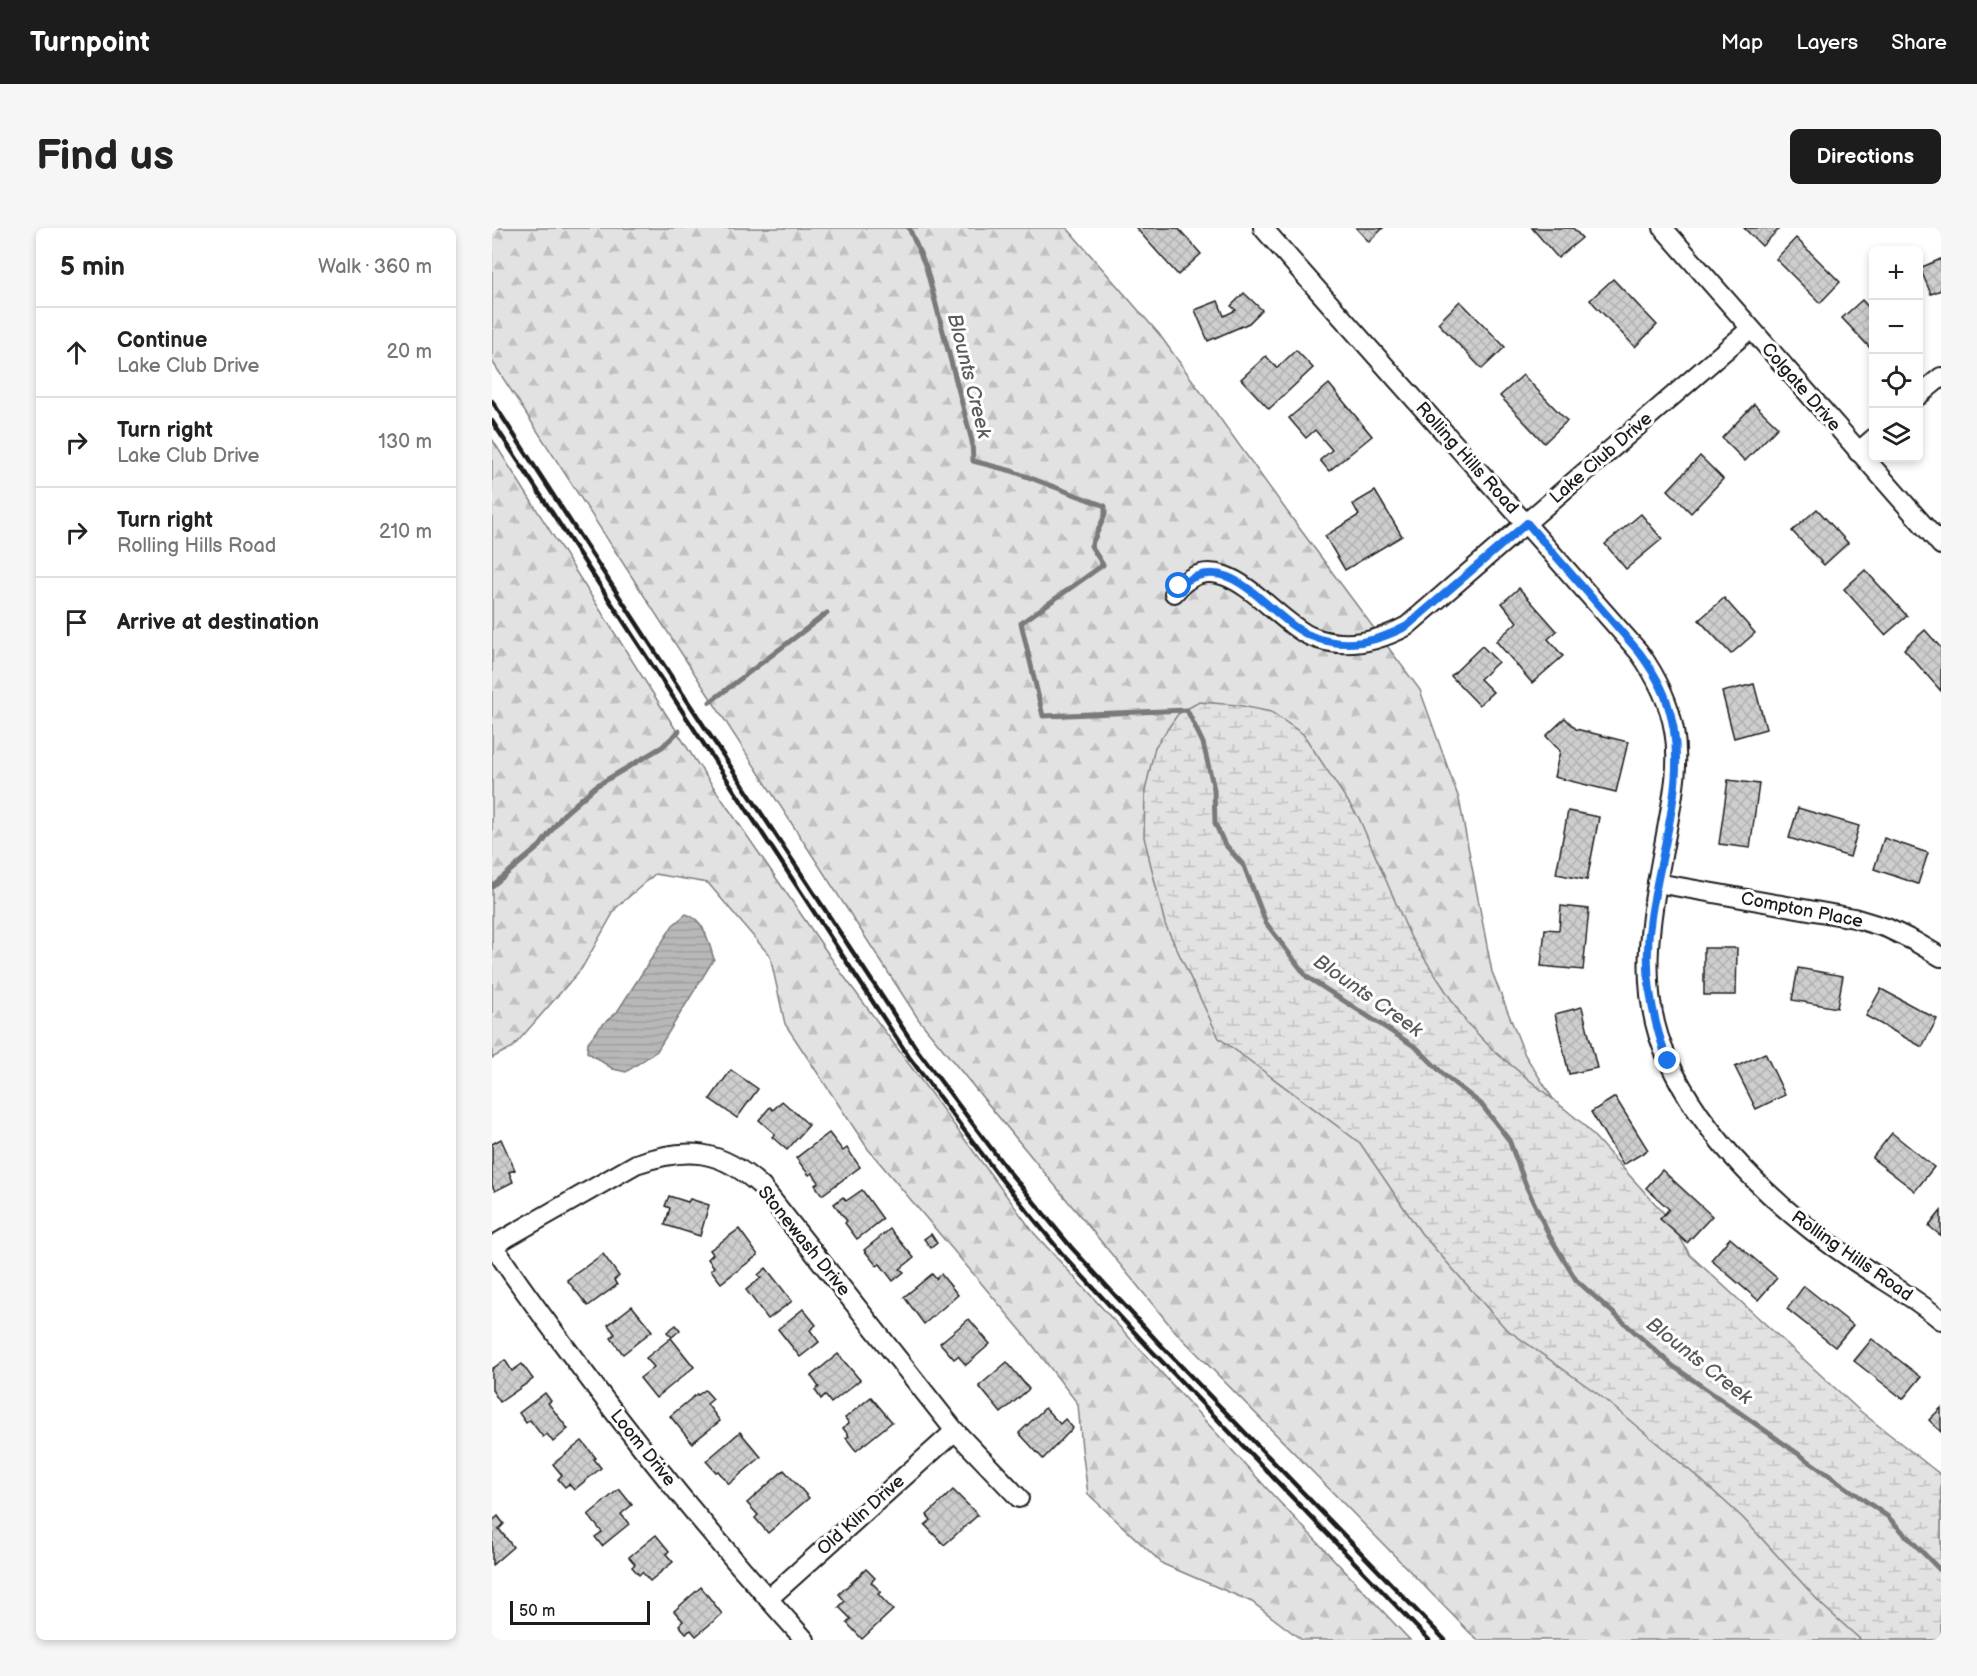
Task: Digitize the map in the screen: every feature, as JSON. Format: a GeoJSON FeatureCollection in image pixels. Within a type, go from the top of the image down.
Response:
{"type":"FeatureCollection","features":[{"type":"Feature","properties":{"kind":"street","name":"Rolling Hills Road"},"geometry":{"type":"LineString","coordinates":[[1263,228],[1527,523],[1639,652],[1654,673],[1666,700],[1674,729],[1677,754],[1676,780],[1650,919],[1648,974],[1657,1033],[1668,1061],[1711,1129],[1771,1196],[1815,1233],[1941,1320]]}},
{"type":"Feature","properties":{"kind":"street","name":"Colgate Drive"},"geometry":{"type":"LineString","coordinates":[[1663,228],[1941,545]]}},
{"type":"Feature","properties":{"kind":"street","name":"Lake Club Drive"},"geometry":{"type":"LineString","coordinates":[[1174,593],[1185,581],[1197,576],[1209,573],[1226,575],[1238,581],[1295,627],[1310,636],[1347,644],[1368,642],[1389,636],[1407,626],[1750,328]]}},
{"type":"Feature","properties":{"kind":"street"},"geometry":{"type":"LineString","coordinates":[[1923,392],[1941,377]]}},
{"type":"Feature","properties":{"kind":"street"},"geometry":{"type":"LineString","coordinates":[[1858,452],[1869,442]]}},
{"type":"Feature","properties":{"kind":"street","name":"Compton Place"},"geometry":{"type":"LineString","coordinates":[[1657,883],[1854,918],[1905,936],[1941,957]]}},
{"type":"Feature","properties":{"kind":"street","name":"Stonewash Drive"},"geometry":{"type":"LineString","coordinates":[[493,1246],[636,1164],[661,1155],[685,1152],[722,1160],[747,1173],[762,1187],[955,1431],[1019,1498]]}},
{"type":"Feature","properties":{"kind":"street","name":"Loom Drive"},"geometry":{"type":"LineString","coordinates":[[493,1246],[516,1281],[640,1447],[805,1640]]}},
{"type":"Feature","properties":{"kind":"street","name":"Old Kiln Drive"},"geometry":{"type":"LineString","coordinates":[[768,1599],[955,1431]]}},
{"type":"Feature","properties":{"kind":"green space"},"geometry":{"type":"Polygon","coordinates":[[[492,228],[1067,228],[1159,334],[1420,690],[1459,799],[1492,972],[1525,1055],[1615,1196],[1739,1336],[1941,1475],[1941,1640],[1477,1640],[1173,1329],[919,1020],[492,361],[492,228]]]}},
{"type":"Feature","properties":{"kind":"green space"},"geometry":{"type":"Polygon","coordinates":[[[492,439],[695,760],[840,971],[1034,1233],[1272,1494],[1410,1640],[1302,1640],[1252,1602],[1163,1564],[1088,1494],[1078,1404],[1024,1334],[868,1149],[785,1024],[770,956],[708,883],[655,874],[616,908],[582,968],[513,1047],[492,1058],[492,439]]]}},
{"type":"Feature","properties":{"kind":"green space"},"geometry":{"type":"Polygon","coordinates":[[[1199,702],[1237,705],[1271,712],[1303,734],[1359,818],[1411,938],[1466,1022],[1495,1052],[1582,1123],[1670,1220],[1690,1255],[1860,1411],[1941,1475],[1941,1640],[1861,1640],[1823,1606],[1743,1518],[1700,1479],[1598,1394],[1505,1328],[1421,1233],[1360,1143],[1219,1038],[1165,924],[1144,837],[1145,791],[1155,747],[1178,714],[1199,702]]]}},
{"type":"Feature","properties":{"kind":"shaded area"},"geometry":{"type":"Polygon","coordinates":[[[686,914],[702,926],[714,959],[657,1051],[626,1072],[613,1069],[587,1052],[588,1042],[617,1012],[673,925],[686,914]]]}},
{"type":"Feature","properties":{"kind":"building"},"geometry":{"type":"Polygon","coordinates":[[[1136,228],[1178,228],[1201,254],[1178,275],[1136,228]]]}},
{"type":"Feature","properties":{"kind":"building"},"geometry":{"type":"Polygon","coordinates":[[[1356,228],[1383,228],[1369,242],[1356,228]]]}},
{"type":"Feature","properties":{"kind":"building"},"geometry":{"type":"Polygon","coordinates":[[[1532,228],[1573,228],[1582,238],[1558,258],[1532,228]]]}},
{"type":"Feature","properties":{"kind":"building"},"geometry":{"type":"Polygon","coordinates":[[[1744,228],[1780,228],[1762,246],[1744,228]]]}},
{"type":"Feature","properties":{"kind":"building"},"geometry":{"type":"Polygon","coordinates":[[[1796,238],[1840,282],[1820,303],[1776,259],[1796,238]]]}},
{"type":"Feature","properties":{"kind":"building"},"geometry":{"type":"Polygon","coordinates":[[[1941,259],[1941,290],[1931,294],[1923,275],[1923,267],[1941,259]]]}},
{"type":"Feature","properties":{"kind":"building"},"geometry":{"type":"Polygon","coordinates":[[[1613,279],[1657,325],[1635,347],[1590,300],[1613,279]]]}},
{"type":"Feature","properties":{"kind":"building"},"geometry":{"type":"Polygon","coordinates":[[[1244,293],[1262,310],[1249,323],[1208,341],[1195,310],[1218,301],[1224,316],[1236,310],[1231,306],[1244,293]]]}},
{"type":"Feature","properties":{"kind":"building"},"geometry":{"type":"Polygon","coordinates":[[[1862,300],[1869,308],[1869,347],[1842,318],[1862,300]]]}},
{"type":"Feature","properties":{"kind":"building"},"geometry":{"type":"Polygon","coordinates":[[[1460,301],[1505,347],[1482,369],[1438,323],[1460,301]]]}},
{"type":"Feature","properties":{"kind":"building"},"geometry":{"type":"Polygon","coordinates":[[[1296,350],[1313,368],[1269,409],[1241,379],[1266,356],[1277,368],[1296,350]]]}},
{"type":"Feature","properties":{"kind":"building"},"geometry":{"type":"Polygon","coordinates":[[[1523,375],[1567,421],[1544,443],[1500,396],[1523,375]]]}},
{"type":"Feature","properties":{"kind":"building"},"geometry":{"type":"Polygon","coordinates":[[[1329,384],[1372,436],[1329,471],[1320,460],[1332,450],[1315,430],[1306,438],[1289,418],[1329,384]]]}},
{"type":"Feature","properties":{"kind":"building"},"geometry":{"type":"Polygon","coordinates":[[[1754,404],[1778,427],[1745,461],[1722,438],[1754,404]]]}},
{"type":"Feature","properties":{"kind":"building"},"geometry":{"type":"Polygon","coordinates":[[[1700,456],[1723,479],[1691,513],[1668,490],[1700,456]]]}},
{"type":"Feature","properties":{"kind":"building"},"geometry":{"type":"Polygon","coordinates":[[[1375,491],[1402,536],[1345,570],[1325,536],[1359,515],[1353,504],[1375,491]]]}},
{"type":"Feature","properties":{"kind":"building"},"geometry":{"type":"Polygon","coordinates":[[[1817,509],[1848,543],[1824,565],[1792,531],[1817,509]]]}},
{"type":"Feature","properties":{"kind":"building"},"geometry":{"type":"Polygon","coordinates":[[[1641,514],[1662,539],[1626,569],[1605,544],[1641,514]]]}},
{"type":"Feature","properties":{"kind":"building"},"geometry":{"type":"Polygon","coordinates":[[[1865,570],[1907,616],[1885,635],[1844,589],[1865,570]]]}},
{"type":"Feature","properties":{"kind":"building"},"geometry":{"type":"Polygon","coordinates":[[[1519,588],[1557,631],[1548,639],[1563,656],[1532,683],[1496,641],[1517,622],[1502,603],[1519,588]]]}},
{"type":"Feature","properties":{"kind":"building"},"geometry":{"type":"Polygon","coordinates":[[[1724,598],[1755,633],[1731,654],[1699,620],[1724,598]]]}},
{"type":"Feature","properties":{"kind":"building"},"geometry":{"type":"Polygon","coordinates":[[[1925,630],[1941,648],[1941,691],[1904,649],[1925,630]]]}},
{"type":"Feature","properties":{"kind":"building"},"geometry":{"type":"Polygon","coordinates":[[[1482,646],[1498,662],[1480,679],[1493,692],[1479,705],[1451,676],[1482,646]]]}},
{"type":"Feature","properties":{"kind":"building"},"geometry":{"type":"Polygon","coordinates":[[[1754,684],[1766,729],[1734,738],[1722,692],[1754,684]]]}},
{"type":"Feature","properties":{"kind":"building"},"geometry":{"type":"Polygon","coordinates":[[[1565,718],[1576,729],[1628,742],[1616,792],[1554,777],[1560,751],[1546,736],[1565,718]]]}},
{"type":"Feature","properties":{"kind":"building"},"geometry":{"type":"Polygon","coordinates":[[[1728,780],[1759,784],[1750,848],[1719,844],[1728,780]]]}},
{"type":"Feature","properties":{"kind":"building"},"geometry":{"type":"Polygon","coordinates":[[[1798,808],[1859,826],[1850,857],[1789,838],[1798,808]]]}},
{"type":"Feature","properties":{"kind":"building"},"geometry":{"type":"Polygon","coordinates":[[[1568,811],[1599,817],[1587,880],[1556,874],[1568,811]]]}},
{"type":"Feature","properties":{"kind":"building"},"geometry":{"type":"Polygon","coordinates":[[[1884,838],[1928,853],[1918,884],[1874,869],[1884,838]]]}},
{"type":"Feature","properties":{"kind":"building"},"geometry":{"type":"Polygon","coordinates":[[[1561,906],[1589,909],[1583,970],[1541,966],[1545,929],[1559,930],[1561,906]]]}},
{"type":"Feature","properties":{"kind":"building"},"geometry":{"type":"Polygon","coordinates":[[[1704,948],[1737,948],[1736,995],[1704,995],[1704,948]]]}},
{"type":"Feature","properties":{"kind":"building"},"geometry":{"type":"Polygon","coordinates":[[[1798,968],[1843,976],[1837,1008],[1792,1000],[1798,968]]]}},
{"type":"Feature","properties":{"kind":"building"},"geometry":{"type":"Polygon","coordinates":[[[1881,989],[1937,1019],[1922,1047],[1866,1016],[1881,989]]]}},
{"type":"Feature","properties":{"kind":"building"},"geometry":{"type":"Polygon","coordinates":[[[1582,1007],[1597,1068],[1569,1074],[1555,1014],[1582,1007]]]}},
{"type":"Feature","properties":{"kind":"building"},"geometry":{"type":"Polygon","coordinates":[[[1765,1053],[1785,1095],[1756,1109],[1735,1067],[1765,1053]]]}},
{"type":"Feature","properties":{"kind":"building"},"geometry":{"type":"Polygon","coordinates":[[[731,1070],[758,1089],[737,1118],[710,1099],[731,1070]]]}},
{"type":"Feature","properties":{"kind":"building"},"geometry":{"type":"Polygon","coordinates":[[[1615,1097],[1648,1150],[1623,1165],[1591,1112],[1615,1097]]]}},
{"type":"Feature","properties":{"kind":"building"},"geometry":{"type":"Polygon","coordinates":[[[782,1101],[809,1125],[787,1150],[772,1137],[775,1134],[759,1120],[770,1107],[773,1110],[782,1101]]]}},
{"type":"Feature","properties":{"kind":"building"},"geometry":{"type":"Polygon","coordinates":[[[829,1133],[843,1151],[847,1148],[860,1167],[822,1195],[815,1185],[819,1182],[812,1173],[809,1175],[796,1158],[829,1133]]]}},
{"type":"Feature","properties":{"kind":"building"},"geometry":{"type":"Polygon","coordinates":[[[1892,1133],[1934,1167],[1915,1191],[1872,1158],[1892,1133]]]}},
{"type":"Feature","properties":{"kind":"building"},"geometry":{"type":"Polygon","coordinates":[[[501,1139],[515,1170],[509,1172],[513,1182],[495,1191],[492,1185],[492,1144],[501,1139]]]}},
{"type":"Feature","properties":{"kind":"building"},"geometry":{"type":"Polygon","coordinates":[[[1662,1170],[1712,1216],[1687,1243],[1660,1219],[1669,1209],[1646,1188],[1662,1170]]]}},
{"type":"Feature","properties":{"kind":"building"},"geometry":{"type":"Polygon","coordinates":[[[862,1190],[883,1219],[857,1239],[834,1204],[843,1197],[846,1201],[862,1190]]]}},
{"type":"Feature","properties":{"kind":"building"},"geometry":{"type":"Polygon","coordinates":[[[669,1196],[709,1205],[700,1236],[665,1225],[670,1208],[665,1206],[669,1196]]]}},
{"type":"Feature","properties":{"kind":"building"},"geometry":{"type":"Polygon","coordinates":[[[1941,1211],[1941,1236],[1929,1226],[1941,1211]]]}},
{"type":"Feature","properties":{"kind":"building"},"geometry":{"type":"Polygon","coordinates":[[[739,1229],[758,1255],[721,1283],[711,1270],[714,1267],[708,1259],[713,1254],[710,1250],[739,1229]]]}},
{"type":"Feature","properties":{"kind":"building"},"geometry":{"type":"Polygon","coordinates":[[[890,1229],[914,1258],[900,1269],[904,1272],[893,1281],[880,1264],[877,1266],[864,1250],[890,1229]]]}},
{"type":"Feature","properties":{"kind":"building"},"geometry":{"type":"Polygon","coordinates":[[[931,1234],[937,1243],[931,1248],[924,1239],[931,1234]]]}},
{"type":"Feature","properties":{"kind":"building"},"geometry":{"type":"Polygon","coordinates":[[[1730,1238],[1777,1278],[1758,1300],[1711,1260],[1730,1238]]]}},
{"type":"Feature","properties":{"kind":"building"},"geometry":{"type":"Polygon","coordinates":[[[603,1254],[619,1276],[614,1280],[617,1285],[588,1306],[567,1280],[603,1254]]]}},
{"type":"Feature","properties":{"kind":"building"},"geometry":{"type":"Polygon","coordinates":[[[766,1268],[792,1301],[768,1319],[746,1290],[761,1278],[758,1275],[766,1268]]]}},
{"type":"Feature","properties":{"kind":"building"},"geometry":{"type":"Polygon","coordinates":[[[932,1274],[936,1279],[941,1274],[958,1295],[924,1324],[904,1297],[932,1274]]]}},
{"type":"Feature","properties":{"kind":"building"},"geometry":{"type":"Polygon","coordinates":[[[1804,1286],[1853,1325],[1835,1347],[1787,1309],[1804,1286]]]}},
{"type":"Feature","properties":{"kind":"building"},"geometry":{"type":"Polygon","coordinates":[[[632,1306],[652,1331],[623,1354],[611,1338],[615,1334],[608,1325],[632,1306]]]}},
{"type":"Feature","properties":{"kind":"building"},"geometry":{"type":"Polygon","coordinates":[[[803,1309],[816,1325],[810,1330],[819,1342],[800,1357],[778,1329],[803,1309]]]}},
{"type":"Feature","properties":{"kind":"building"},"geometry":{"type":"Polygon","coordinates":[[[969,1319],[990,1344],[966,1365],[958,1356],[954,1359],[940,1343],[969,1319]]]}},
{"type":"Feature","properties":{"kind":"building"},"geometry":{"type":"Polygon","coordinates":[[[676,1325],[680,1330],[672,1337],[667,1332],[676,1325]]]}},
{"type":"Feature","properties":{"kind":"building"},"geometry":{"type":"Polygon","coordinates":[[[671,1338],[694,1367],[656,1398],[640,1378],[654,1367],[646,1358],[671,1338]]]}},
{"type":"Feature","properties":{"kind":"building"},"geometry":{"type":"Polygon","coordinates":[[[1872,1339],[1921,1377],[1903,1399],[1854,1361],[1872,1339]]]}},
{"type":"Feature","properties":{"kind":"building"},"geometry":{"type":"Polygon","coordinates":[[[838,1354],[860,1380],[831,1403],[825,1395],[821,1399],[815,1390],[819,1387],[811,1376],[838,1354]]]}},
{"type":"Feature","properties":{"kind":"building"},"geometry":{"type":"Polygon","coordinates":[[[505,1360],[512,1371],[522,1364],[533,1379],[500,1402],[492,1390],[492,1369],[505,1360]]]}},
{"type":"Feature","properties":{"kind":"building"},"geometry":{"type":"Polygon","coordinates":[[[1007,1362],[1029,1389],[1001,1413],[979,1386],[1007,1362]]]}},
{"type":"Feature","properties":{"kind":"building"},"geometry":{"type":"Polygon","coordinates":[[[705,1390],[713,1399],[707,1404],[720,1421],[692,1443],[670,1416],[705,1390]]]}},
{"type":"Feature","properties":{"kind":"building"},"geometry":{"type":"Polygon","coordinates":[[[545,1393],[551,1401],[548,1403],[568,1429],[553,1442],[547,1434],[543,1437],[530,1420],[526,1423],[519,1413],[545,1393]]]}},
{"type":"Feature","properties":{"kind":"building"},"geometry":{"type":"Polygon","coordinates":[[[871,1397],[892,1422],[856,1451],[846,1438],[849,1436],[843,1428],[849,1423],[845,1418],[871,1397]]]}},
{"type":"Feature","properties":{"kind":"building"},"geometry":{"type":"Polygon","coordinates":[[[1045,1408],[1060,1424],[1065,1419],[1073,1428],[1043,1459],[1019,1433],[1045,1408]]]}},
{"type":"Feature","properties":{"kind":"building"},"geometry":{"type":"Polygon","coordinates":[[[1941,1408],[1941,1432],[1929,1420],[1941,1408]]]}},
{"type":"Feature","properties":{"kind":"building"},"geometry":{"type":"Polygon","coordinates":[[[740,1432],[761,1457],[729,1484],[706,1461],[740,1432]]]}},
{"type":"Feature","properties":{"kind":"building"},"geometry":{"type":"Polygon","coordinates":[[[582,1441],[601,1468],[574,1490],[569,1484],[565,1487],[558,1479],[562,1475],[553,1464],[582,1441]]]}},
{"type":"Feature","properties":{"kind":"building"},"geometry":{"type":"Polygon","coordinates":[[[784,1470],[809,1498],[768,1533],[755,1518],[758,1515],[747,1503],[784,1470]]]}},
{"type":"Feature","properties":{"kind":"building"},"geometry":{"type":"Polygon","coordinates":[[[619,1489],[632,1505],[621,1514],[629,1524],[602,1546],[595,1537],[602,1532],[588,1515],[619,1489]]]}},
{"type":"Feature","properties":{"kind":"building"},"geometry":{"type":"Polygon","coordinates":[[[953,1490],[978,1515],[944,1545],[925,1525],[931,1520],[927,1515],[953,1490]]]}},
{"type":"Feature","properties":{"kind":"building"},"geometry":{"type":"Polygon","coordinates":[[[498,1516],[504,1524],[499,1529],[513,1547],[492,1565],[492,1521],[498,1516]]]}},
{"type":"Feature","properties":{"kind":"building"},"geometry":{"type":"Polygon","coordinates":[[[656,1535],[669,1551],[666,1554],[673,1562],[650,1581],[642,1572],[639,1575],[632,1567],[635,1564],[629,1557],[656,1535]]]}},
{"type":"Feature","properties":{"kind":"building"},"geometry":{"type":"Polygon","coordinates":[[[866,1569],[875,1578],[871,1582],[881,1592],[878,1594],[893,1610],[862,1639],[847,1623],[851,1619],[839,1607],[845,1601],[839,1594],[866,1569]]]}},
{"type":"Feature","properties":{"kind":"building"},"geometry":{"type":"Polygon","coordinates":[[[701,1587],[722,1614],[696,1636],[691,1630],[686,1633],[679,1625],[683,1621],[674,1611],[701,1587]]]}},
{"type":"Feature","properties":{"kind":"waterway","name":"Blounts Creek"},"geometry":{"type":"LineString","coordinates":[[909,228],[926,267],[972,441],[973,461],[1012,471],[1105,506],[1105,515],[1091,546],[1103,565],[1021,623],[1043,716],[1187,710],[1203,743],[1214,789],[1215,823],[1224,843],[1244,866],[1266,923],[1307,977],[1417,1048],[1445,1076],[1481,1104],[1509,1140],[1527,1188],[1549,1235],[1576,1280],[1673,1366],[1887,1516],[1941,1571]]}},
{"type":"Feature","properties":{"kind":"waterway"},"geometry":{"type":"LineString","coordinates":[[710,702],[827,613]]}},
{"type":"Feature","properties":{"kind":"waterway"},"geometry":{"type":"LineString","coordinates":[[492,886],[540,846],[563,815],[596,786],[662,747],[679,731]]}},
{"type":"Feature","properties":{"kind":"railway"},"geometry":{"type":"LineString","coordinates":[[492,401],[918,1051],[1006,1168],[1071,1247],[1157,1341],[1445,1640]]}},
{"type":"Feature","properties":{"kind":"railway"},"geometry":{"type":"LineString","coordinates":[[492,421],[909,1057],[998,1175],[1063,1255],[1149,1348],[1429,1640]]}},
{"type":"Feature","properties":{"kind":"route"},"geometry":{"type":"LineString","coordinates":[[1179,586],[1185,581],[1209,573],[1226,575],[1238,581],[1295,627],[1310,636],[1347,644],[1368,642],[1389,636],[1407,626],[1527,523],[1639,652],[1654,673],[1666,700],[1674,729],[1677,754],[1676,780],[1650,919],[1648,974],[1657,1033],[1668,1061]]}}]}
